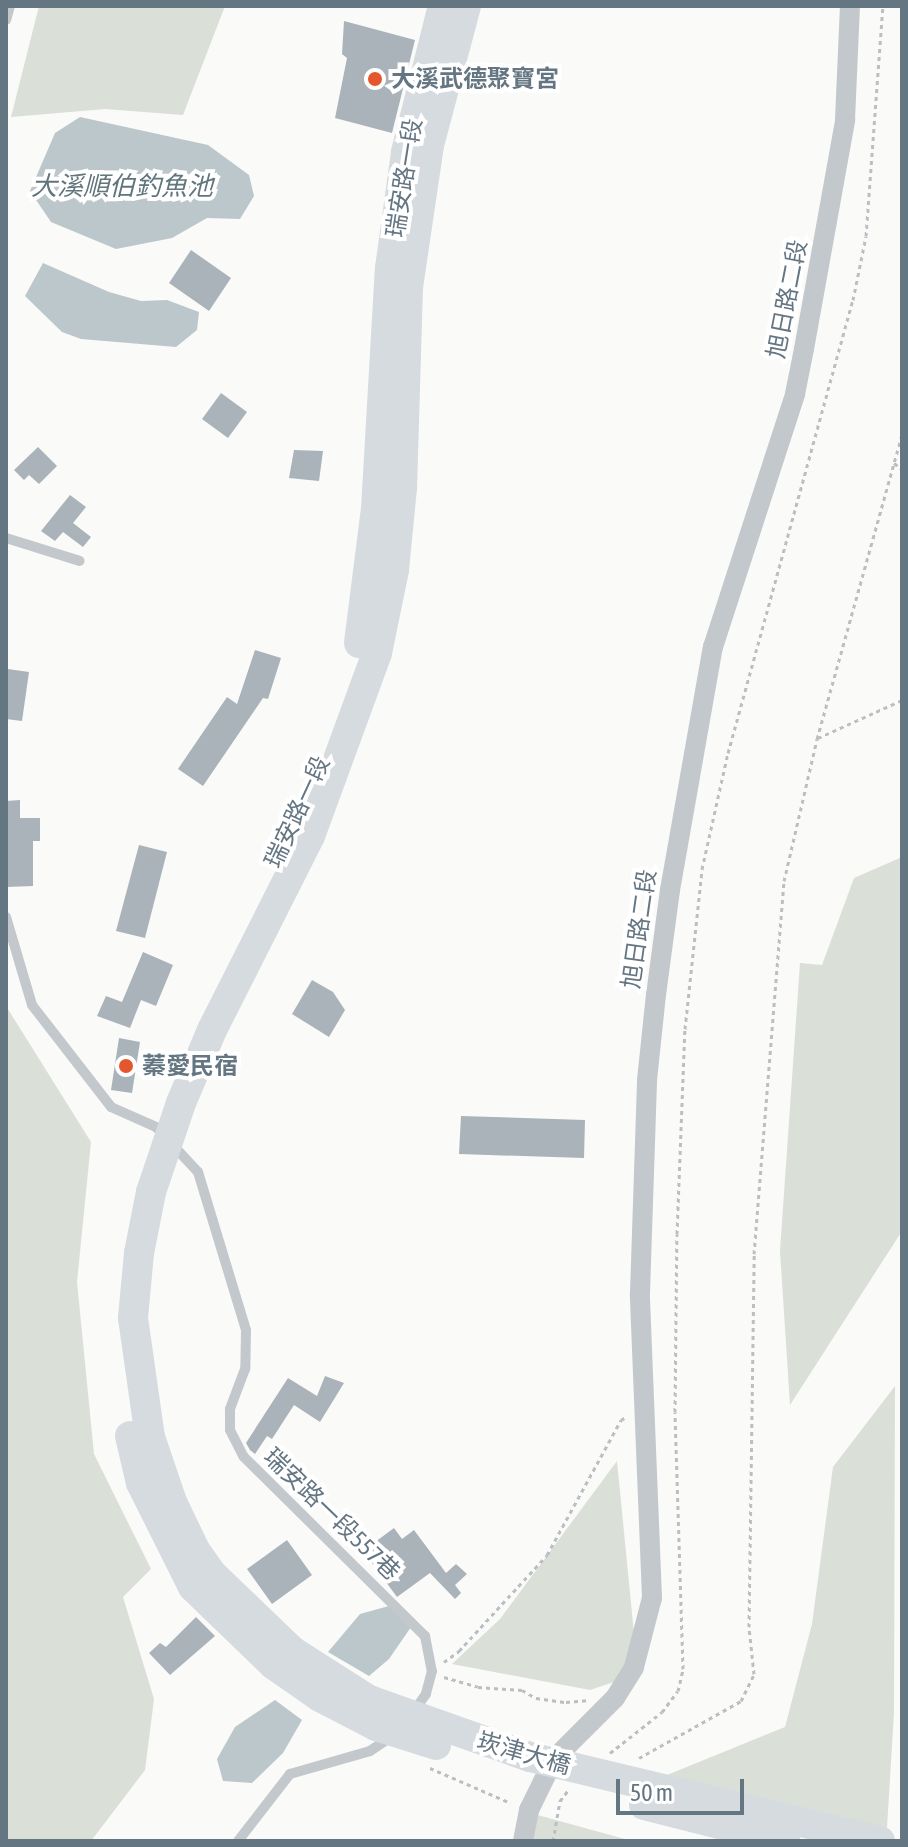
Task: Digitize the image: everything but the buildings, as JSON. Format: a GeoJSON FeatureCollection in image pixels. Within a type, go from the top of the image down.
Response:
{"type":"FeatureCollection","features":[{"type":"Feature","properties":{"kind":"main road","name":"瑞安路一段"},"geometry":{"type":"LineString","coordinates":[[202,1580],[195,1550],[158,1466],[147,1424],[133,1318],[139,1253],[178,1063],[332,736],[362,630],[376,509],[390,268],[406,152],[443,6]]}},
{"type":"Feature","properties":{"kind":"main road","name":"瑞安路一段"},"geometry":{"type":"LineString","coordinates":[[162,1136],[310,836],[377,653],[394,570],[402,488],[408,287],[429,145],[466,6]]}},
{"type":"Feature","properties":{"kind":"main road","name":"崁津大橋"},"geometry":{"type":"LineString","coordinates":[[202,1580],[274,1665],[320,1697],[376,1726],[559,1783],[786,1841]]}},
{"type":"Feature","properties":{"kind":"main road","name":"崁津大橋"},"geometry":{"type":"LineString","coordinates":[[202,1580],[292,1651],[369,1700],[530,1757],[880,1841]]}},
{"type":"Feature","properties":{"kind":"street","name":"旭日路二段"},"geometry":{"type":"LineString","coordinates":[[523,1841],[529,1810],[554,1759],[615,1698],[634,1667],[652,1598],[640,1293],[646,1094],[670,890],[713,647],[795,394],[845,120],[850,6]]}},
{"type":"Feature","properties":{"kind":"lane"},"geometry":{"type":"LineString","coordinates":[[6,20],[10,6]]}},
{"type":"Feature","properties":{"kind":"lane"},"geometry":{"type":"LineString","coordinates":[[6,538],[80,561]]}},
{"type":"Feature","properties":{"kind":"lane"},"geometry":{"type":"LineString","coordinates":[[6,917],[32,1005],[111,1107],[162,1136]]}},
{"type":"Feature","properties":{"kind":"lane","name":"瑞安路一段557巷"},"geometry":{"type":"LineString","coordinates":[[162,1136],[198,1172],[246,1330],[245,1369],[230,1409],[230,1430],[237,1444],[244,1457],[417,1625],[425,1636],[432,1671]]}},
{"type":"Feature","properties":{"kind":"lane"},"geometry":{"type":"LineString","coordinates":[[238,1841],[290,1774],[370,1751],[385,1743],[404,1725],[426,1694],[432,1671]]}},
{"type":"Feature","properties":{"kind":"path"},"geometry":{"type":"LineString","coordinates":[[606,1756],[662,1712],[678,1691],[683,1669],[675,1412],[677,1234],[685,1029],[702,869],[728,753],[853,300],[866,236],[883,6]]}},
{"type":"Feature","properties":{"kind":"path"},"geometry":{"type":"LineString","coordinates":[[626,1765],[741,1701],[754,1674],[749,1627],[754,1254],[784,881],[817,739],[902,434]]}},
{"type":"Feature","properties":{"kind":"path"},"geometry":{"type":"LineString","coordinates":[[894,463],[902,469]]}},
{"type":"Feature","properties":{"kind":"path"},"geometry":{"type":"LineString","coordinates":[[817,739],[902,700]]}},
{"type":"Feature","properties":{"kind":"path"},"geometry":{"type":"LineString","coordinates":[[432,1671],[459,1651],[547,1555],[621,1420],[644,1406]]}},
{"type":"Feature","properties":{"kind":"path"},"geometry":{"type":"LineString","coordinates":[[432,1671],[478,1687],[522,1690],[536,1698],[615,1698]]}},
{"type":"Feature","properties":{"kind":"path"},"geometry":{"type":"LineString","coordinates":[[429,1768],[529,1810]]}},
{"type":"Feature","properties":{"kind":"path"},"geometry":{"type":"LineString","coordinates":[[553,1841],[560,1801],[577,1777]]}},
{"type":"Feature","properties":{"kind":"shaded area"},"geometry":{"type":"Polygon","coordinates":[[[39,6],[225,6],[183,115],[105,109],[11,117],[39,6]]]}},
{"type":"Feature","properties":{"kind":"shaded area"},"geometry":{"type":"Polygon","coordinates":[[[902,857],[902,1231],[790,1405],[780,1251],[800,963],[822,965],[854,878],[902,857]]]}},
{"type":"Feature","properties":{"kind":"shaded area"},"geometry":{"type":"Polygon","coordinates":[[[6,1006],[91,1142],[77,1282],[94,1454],[151,1569],[123,1597],[154,1699],[145,1770],[91,1841],[6,1841],[6,1006]]]}},
{"type":"Feature","properties":{"kind":"shaded area"},"geometry":{"type":"Polygon","coordinates":[[[895,1386],[894,1712],[887,1828],[667,1775],[785,1727],[812,1624],[833,1467],[895,1386]]]}},
{"type":"Feature","properties":{"kind":"shaded area"},"geometry":{"type":"Polygon","coordinates":[[[617,1461],[636,1654],[620,1680],[590,1690],[452,1664],[500,1619],[617,1461]]]}},
{"type":"Feature","properties":{"kind":"shaded area"},"geometry":{"type":"Polygon","coordinates":[[[534,1814],[632,1841],[533,1841],[534,1814]]]}},
{"type":"Feature","properties":{"kind":"water","name":"大溪順伯釣魚池"},"geometry":{"type":"Polygon","coordinates":[[[80,117],[208,145],[249,175],[254,196],[240,219],[207,218],[172,238],[116,249],[51,222],[30,191],[55,133],[80,117]]]}},
{"type":"Feature","properties":{"kind":"water"},"geometry":{"type":"Polygon","coordinates":[[[43,263],[109,292],[141,301],[167,300],[199,312],[197,330],[176,347],[81,339],[62,332],[25,296],[43,263]]]}},
{"type":"Feature","properties":{"kind":"water"},"geometry":{"type":"Polygon","coordinates":[[[389,1606],[411,1627],[389,1659],[369,1676],[328,1652],[360,1614],[389,1606]]]}},
{"type":"Feature","properties":{"kind":"water"},"geometry":{"type":"Polygon","coordinates":[[[275,1700],[302,1720],[283,1753],[252,1783],[223,1781],[217,1759],[235,1727],[275,1700]]]}},
{"type":"Feature","properties":{"kind":"place","name":"大溪武德聚寶宮"},"geometry":{"type":"Point","coordinates":[375,79]}},
{"type":"Feature","properties":{"kind":"place","name":"蓁愛民宿"},"geometry":{"type":"Point","coordinates":[126,1066]}}]}
